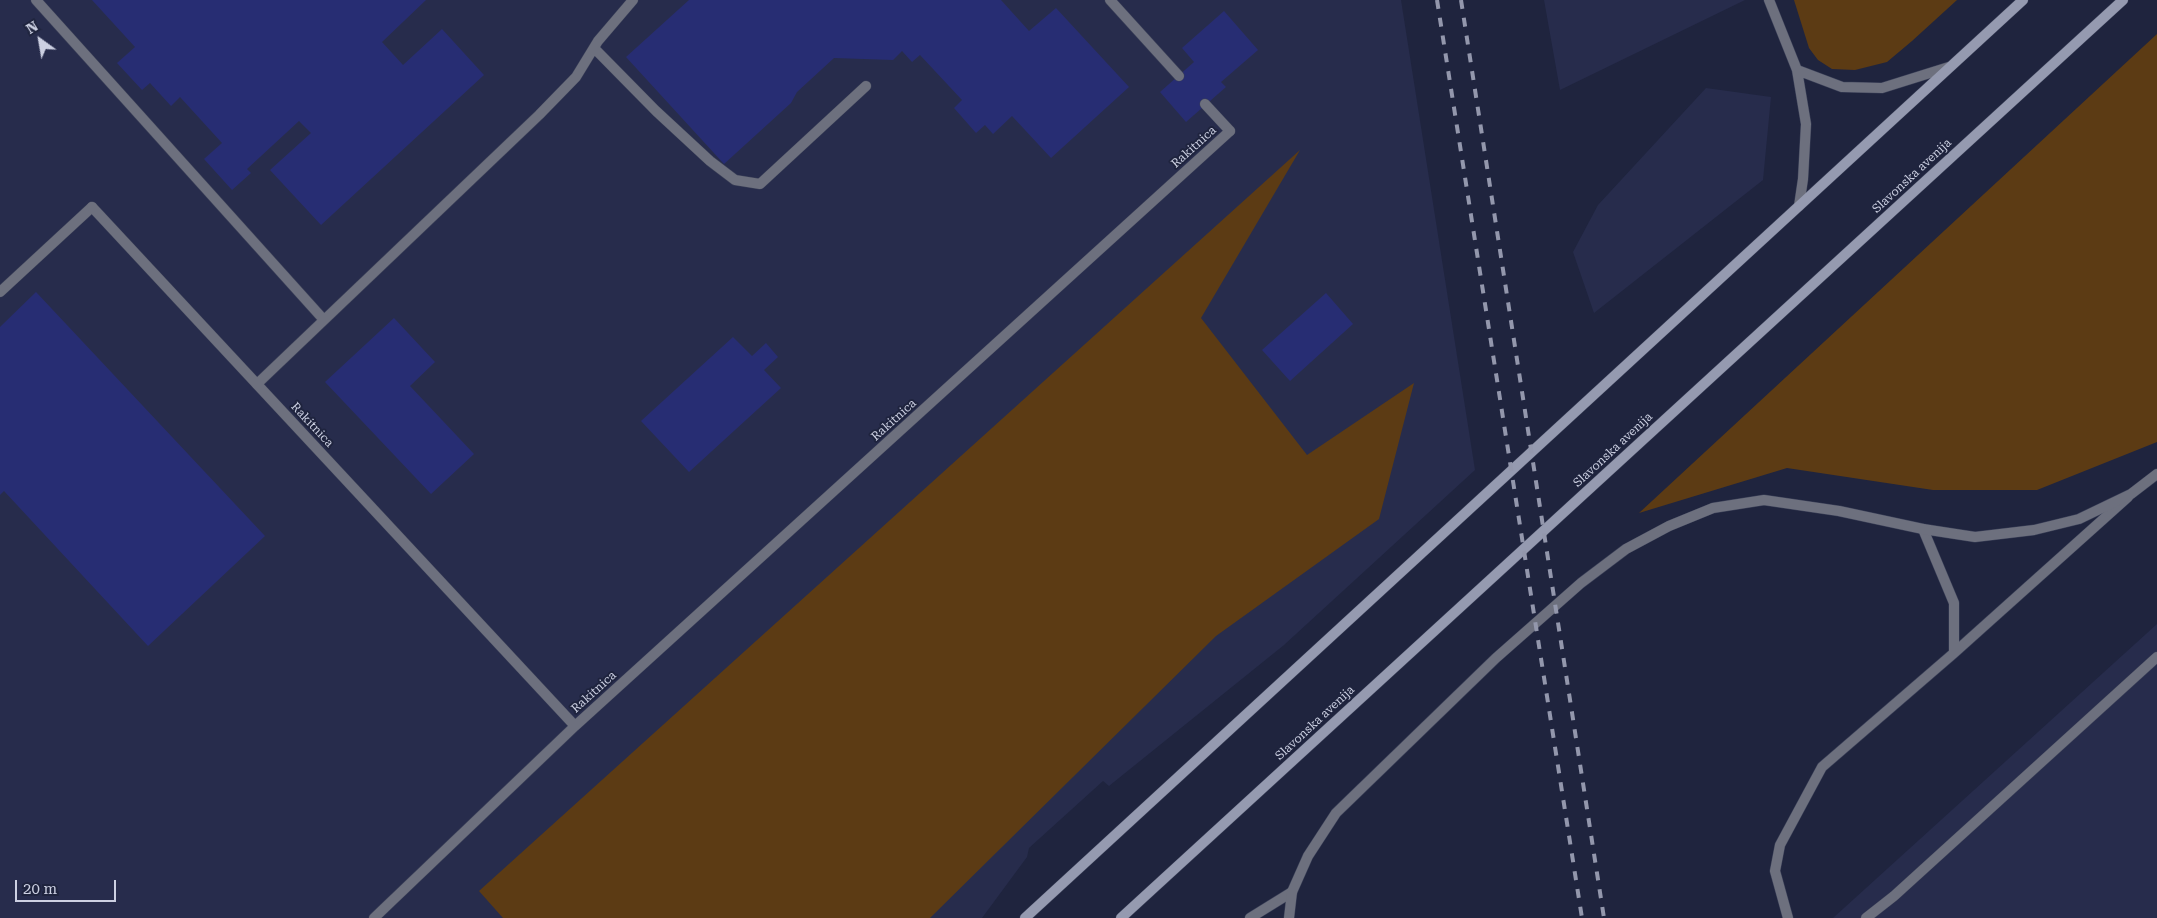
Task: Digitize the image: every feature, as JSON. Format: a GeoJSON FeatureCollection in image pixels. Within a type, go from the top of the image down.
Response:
{"type":"FeatureCollection","features":[{"type":"Feature","properties":{"kind":"main road"},"geometry":{"type":"LineString","coordinates":[[1025,918],[2023,0]]}},
{"type":"Feature","properties":{"kind":"main road","name":"Slavonska avenija"},"geometry":{"type":"LineString","coordinates":[[1121,918],[2123,0]]}},
{"type":"Feature","properties":{"kind":"street"},"geometry":{"type":"LineString","coordinates":[[36,0],[324,320]]}},
{"type":"Feature","properties":{"kind":"street"},"geometry":{"type":"LineString","coordinates":[[257,384],[540,115],[576,77],[594,48],[633,0]]}},
{"type":"Feature","properties":{"kind":"street"},"geometry":{"type":"LineString","coordinates":[[1110,0],[1179,76]]}},
{"type":"Feature","properties":{"kind":"street"},"geometry":{"type":"LineString","coordinates":[[1769,0],[1797,70],[1806,124],[1803,179],[1799,206]]}},
{"type":"Feature","properties":{"kind":"street"},"geometry":{"type":"LineString","coordinates":[[594,48],[656,111],[710,161],[735,180],[760,184],[866,86]]}},
{"type":"Feature","properties":{"kind":"street"},"geometry":{"type":"LineString","coordinates":[[1797,70],[1842,87],[1882,88],[1949,67]]}},
{"type":"Feature","properties":{"kind":"street","name":"Rakitnica"},"geometry":{"type":"LineString","coordinates":[[374,918],[575,726],[1230,131],[1205,104]]}},
{"type":"Feature","properties":{"kind":"street","name":"Rakitnica"},"geometry":{"type":"LineString","coordinates":[[0,292],[92,207],[575,726]]}},
{"type":"Feature","properties":{"kind":"street"},"geometry":{"type":"LineString","coordinates":[[1788,918],[1775,871],[1780,845],[1822,768],[1954,653],[2131,494],[2157,474]]}},
{"type":"Feature","properties":{"kind":"street"},"geometry":{"type":"LineString","coordinates":[[1289,918],[1292,892],[1308,856],[1336,813],[1496,658],[1581,583],[1626,549],[1669,526],[1714,508],[1764,500],[1839,511],[1923,529],[1975,537],[2034,530],[2079,519],[2131,494]]}},
{"type":"Feature","properties":{"kind":"street"},"geometry":{"type":"LineString","coordinates":[[1923,529],[1954,603],[1954,653]]}},
{"type":"Feature","properties":{"kind":"street"},"geometry":{"type":"LineString","coordinates":[[1866,918],[1894,896],[2157,657]]}},
{"type":"Feature","properties":{"kind":"street"},"geometry":{"type":"LineString","coordinates":[[1250,918],[1292,892]]}},
{"type":"Feature","properties":{"kind":"shaded area"},"geometry":{"type":"Polygon","coordinates":[[[0,0],[1401,0],[1475,470],[1284,645],[1109,786],[1103,781],[1029,848],[1027,857],[982,918],[0,918],[0,0]]]}},
{"type":"Feature","properties":{"kind":"shaded area"},"geometry":{"type":"Polygon","coordinates":[[[1544,0],[1745,0],[1560,90],[1544,0]]]}},
{"type":"Feature","properties":{"kind":"shaded area"},"geometry":{"type":"Polygon","coordinates":[[[1794,0],[1957,0],[1887,62],[1855,70],[1832,69],[1818,60],[1809,48],[1794,0]]]}},
{"type":"Feature","properties":{"kind":"shaded area"},"geometry":{"type":"Polygon","coordinates":[[[2157,34],[2157,442],[2037,490],[1933,490],[1787,468],[1639,513],[2157,34]]]}},
{"type":"Feature","properties":{"kind":"shaded area"},"geometry":{"type":"Polygon","coordinates":[[[1706,88],[1771,97],[1763,180],[1594,313],[1573,252],[1598,205],[1706,88]]]}},
{"type":"Feature","properties":{"kind":"shaded area"},"geometry":{"type":"Polygon","coordinates":[[[1300,150],[1201,318],[1307,455],[1414,383],[1379,519],[1216,636],[930,918],[503,918],[479,891],[1300,150]]]}},
{"type":"Feature","properties":{"kind":"shaded area"},"geometry":{"type":"Polygon","coordinates":[[[2157,624],[2157,918],[1833,918],[2157,624]]]}},
{"type":"Feature","properties":{"kind":"building"},"geometry":{"type":"Polygon","coordinates":[[[92,0],[426,0],[382,42],[403,65],[442,29],[484,75],[321,225],[270,170],[311,133],[299,121],[247,169],[251,173],[232,190],[204,159],[222,143],[180,97],[171,106],[150,83],[142,90],[117,63],[135,47],[92,0]]]}},
{"type":"Feature","properties":{"kind":"building"},"geometry":{"type":"Polygon","coordinates":[[[689,0],[1001,0],[1029,31],[1056,8],[1129,87],[1051,158],[1012,116],[993,134],[985,125],[976,133],[954,108],[962,100],[920,55],[912,62],[902,51],[893,60],[834,58],[797,92],[791,103],[724,164],[626,57],[689,0]]]}},
{"type":"Feature","properties":{"kind":"building"},"geometry":{"type":"Polygon","coordinates":[[[1224,11],[1258,50],[1221,82],[1226,87],[1186,122],[1160,92],[1194,62],[1182,48],[1224,11]]]}},
{"type":"Feature","properties":{"kind":"building"},"geometry":{"type":"Polygon","coordinates":[[[36,292],[265,536],[148,646],[4,491],[0,495],[0,327],[36,292]]]}},
{"type":"Feature","properties":{"kind":"building"},"geometry":{"type":"Polygon","coordinates":[[[1326,293],[1353,324],[1290,381],[1262,350],[1326,293]]]}},
{"type":"Feature","properties":{"kind":"building"},"geometry":{"type":"Polygon","coordinates":[[[394,318],[435,362],[410,386],[474,454],[431,494],[325,382],[394,318]]]}},
{"type":"Feature","properties":{"kind":"building"},"geometry":{"type":"Polygon","coordinates":[[[733,337],[752,356],[766,343],[778,357],[764,370],[781,388],[689,472],[641,421],[733,337]]]}},
{"type":"Feature","properties":{"kind":"railway"},"geometry":{"type":"LineString","coordinates":[[1437,0],[1582,918]]}},
{"type":"Feature","properties":{"kind":"railway"},"geometry":{"type":"LineString","coordinates":[[1461,0],[1604,918]]}}]}
